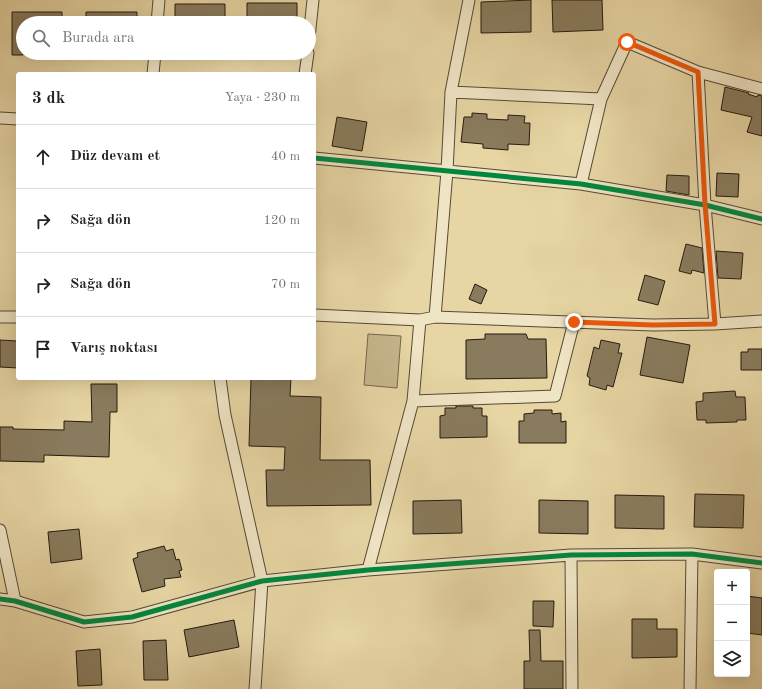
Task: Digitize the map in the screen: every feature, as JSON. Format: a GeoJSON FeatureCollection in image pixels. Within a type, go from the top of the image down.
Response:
{"type":"FeatureCollection","features":[{"type":"Feature","properties":{"kind":"street"},"geometry":{"type":"LineString","coordinates":[[158,16],[159,0]]}},
{"type":"Feature","properties":{"kind":"street"},"geometry":{"type":"LineString","coordinates":[[311,16],[313,0]]}},
{"type":"Feature","properties":{"kind":"street"},"geometry":{"type":"LineString","coordinates":[[435,316],[448,171],[451,92],[469,0]]}},
{"type":"Feature","properties":{"kind":"street"},"geometry":{"type":"LineString","coordinates":[[580,184],[601,100],[627,42],[698,72],[762,89]]}},
{"type":"Feature","properties":{"kind":"street"},"geometry":{"type":"LineString","coordinates":[[153,72],[154,60]]}},
{"type":"Feature","properties":{"kind":"street"},"geometry":{"type":"LineString","coordinates":[[305,72],[307,60]]}},
{"type":"Feature","properties":{"kind":"street"},"geometry":{"type":"LineString","coordinates":[[698,72],[705,204],[715,324]]}},
{"type":"Feature","properties":{"kind":"street"},"geometry":{"type":"LineString","coordinates":[[451,92],[601,100]]}},
{"type":"Feature","properties":{"kind":"street"},"geometry":{"type":"LineString","coordinates":[[0,118],[16,119]]}},
{"type":"Feature","properties":{"kind":"street"},"geometry":{"type":"LineString","coordinates":[[316,158],[580,184],[705,204],[762,219]]}},
{"type":"Feature","properties":{"kind":"street"},"geometry":{"type":"LineString","coordinates":[[316,315],[420,320],[435,316],[653,325],[715,324],[762,321]]}},
{"type":"Feature","properties":{"kind":"street"},"geometry":{"type":"LineString","coordinates":[[0,317],[16,317]]}},
{"type":"Feature","properties":{"kind":"street"},"geometry":{"type":"LineString","coordinates":[[368,570],[413,401],[420,320]]}},
{"type":"Feature","properties":{"kind":"street"},"geometry":{"type":"LineString","coordinates":[[413,401],[555,396],[574,322]]}},
{"type":"Feature","properties":{"kind":"street"},"geometry":{"type":"LineString","coordinates":[[220,380],[225,415],[262,581],[255,689]]}},
{"type":"Feature","properties":{"kind":"street"},"geometry":{"type":"LineString","coordinates":[[0,530],[15,602]]}},
{"type":"Feature","properties":{"kind":"street"},"geometry":{"type":"LineString","coordinates":[[0,599],[84,622],[132,617],[262,581],[368,570],[571,555],[692,554],[761,560]]}},
{"type":"Feature","properties":{"kind":"street"},"geometry":{"type":"LineString","coordinates":[[690,689],[692,554]]}},
{"type":"Feature","properties":{"kind":"street"},"geometry":{"type":"LineString","coordinates":[[571,555],[572,689]]}},
{"type":"Feature","properties":{"kind":"shaded area"},"geometry":{"type":"Polygon","coordinates":[[[368,334],[401,336],[397,388],[364,385],[368,334]]]}},
{"type":"Feature","properties":{"kind":"building"},"geometry":{"type":"Polygon","coordinates":[[[531,0],[531,32],[481,33],[481,2],[531,0]]]}},
{"type":"Feature","properties":{"kind":"building"},"geometry":{"type":"Polygon","coordinates":[[[552,0],[602,0],[603,30],[553,32],[552,0]]]}},
{"type":"Feature","properties":{"kind":"building"},"geometry":{"type":"Polygon","coordinates":[[[247,3],[297,3],[297,16],[247,16],[247,3]]]}},
{"type":"Feature","properties":{"kind":"building"},"geometry":{"type":"Polygon","coordinates":[[[175,4],[225,4],[225,16],[175,16],[175,4]]]}},
{"type":"Feature","properties":{"kind":"building"},"geometry":{"type":"Polygon","coordinates":[[[12,12],[62,12],[62,16],[16,16],[16,55],[12,55],[12,12]]]}},
{"type":"Feature","properties":{"kind":"building"},"geometry":{"type":"Polygon","coordinates":[[[86,12],[137,12],[137,16],[86,16],[86,12]]]}},
{"type":"Feature","properties":{"kind":"building"},"geometry":{"type":"Polygon","coordinates":[[[725,87],[749,93],[748,94],[757,97],[758,95],[762,96],[762,136],[747,132],[752,117],[721,110],[725,87]]]}},
{"type":"Feature","properties":{"kind":"building"},"geometry":{"type":"Polygon","coordinates":[[[472,113],[487,114],[487,119],[508,120],[508,115],[525,116],[524,123],[530,123],[529,145],[508,144],[508,150],[483,148],[483,144],[461,142],[464,117],[472,117],[472,113]]]}},
{"type":"Feature","properties":{"kind":"building"},"geometry":{"type":"Polygon","coordinates":[[[337,117],[367,122],[362,151],[332,146],[337,117]]]}},
{"type":"Feature","properties":{"kind":"building"},"geometry":{"type":"Polygon","coordinates":[[[717,173],[739,174],[738,197],[716,196],[717,173]]]}},
{"type":"Feature","properties":{"kind":"building"},"geometry":{"type":"Polygon","coordinates":[[[667,175],[689,176],[689,195],[666,191],[667,175]]]}},
{"type":"Feature","properties":{"kind":"building"},"geometry":{"type":"Polygon","coordinates":[[[686,244],[702,248],[704,273],[692,270],[691,274],[679,271],[686,244]]]}},
{"type":"Feature","properties":{"kind":"building"},"geometry":{"type":"Polygon","coordinates":[[[716,251],[743,253],[741,279],[718,278],[716,251]]]}},
{"type":"Feature","properties":{"kind":"building"},"geometry":{"type":"Polygon","coordinates":[[[645,275],[665,281],[658,305],[638,300],[645,275]]]}},
{"type":"Feature","properties":{"kind":"building"},"geometry":{"type":"Polygon","coordinates":[[[475,284],[487,290],[481,304],[469,299],[475,284]]]}},
{"type":"Feature","properties":{"kind":"building"},"geometry":{"type":"Polygon","coordinates":[[[485,334],[526,334],[528,339],[546,339],[547,378],[466,379],[466,340],[485,339],[485,334]]]}},
{"type":"Feature","properties":{"kind":"building"},"geometry":{"type":"Polygon","coordinates":[[[647,337],[690,345],[683,383],[640,375],[647,337]]]}},
{"type":"Feature","properties":{"kind":"building"},"geometry":{"type":"Polygon","coordinates":[[[0,340],[16,341],[16,368],[0,367],[0,340]]]}},
{"type":"Feature","properties":{"kind":"building"},"geometry":{"type":"Polygon","coordinates":[[[601,340],[620,344],[618,353],[622,353],[613,387],[607,385],[606,390],[589,385],[590,378],[587,376],[594,347],[599,349],[601,340]]]}},
{"type":"Feature","properties":{"kind":"building"},"geometry":{"type":"Polygon","coordinates":[[[748,349],[762,349],[762,370],[741,370],[741,352],[748,352],[748,349]]]}},
{"type":"Feature","properties":{"kind":"building"},"geometry":{"type":"Polygon","coordinates":[[[251,380],[291,380],[290,396],[321,397],[320,460],[370,460],[371,505],[267,506],[266,470],[284,470],[285,447],[249,446],[251,380]]]}},
{"type":"Feature","properties":{"kind":"building"},"geometry":{"type":"Polygon","coordinates":[[[91,384],[117,384],[117,412],[110,412],[109,457],[44,455],[44,462],[0,461],[0,427],[13,427],[13,429],[64,430],[64,421],[92,422],[91,384]]]}},
{"type":"Feature","properties":{"kind":"building"},"geometry":{"type":"Polygon","coordinates":[[[735,391],[736,397],[745,397],[746,420],[737,420],[737,422],[706,423],[706,420],[697,420],[696,402],[703,401],[703,393],[735,391]]]}},
{"type":"Feature","properties":{"kind":"building"},"geometry":{"type":"Polygon","coordinates":[[[456,406],[473,406],[473,408],[482,408],[482,416],[487,416],[487,437],[440,438],[440,416],[445,415],[445,408],[456,408],[456,406]]]}},
{"type":"Feature","properties":{"kind":"building"},"geometry":{"type":"Polygon","coordinates":[[[534,410],[552,410],[552,414],[561,413],[561,422],[566,421],[566,443],[519,443],[519,421],[524,421],[524,414],[534,413],[534,410]]]}},
{"type":"Feature","properties":{"kind":"building"},"geometry":{"type":"Polygon","coordinates":[[[695,494],[744,495],[743,528],[694,527],[695,494]]]}},
{"type":"Feature","properties":{"kind":"building"},"geometry":{"type":"Polygon","coordinates":[[[615,495],[664,496],[664,529],[615,528],[615,495]]]}},
{"type":"Feature","properties":{"kind":"building"},"geometry":{"type":"Polygon","coordinates":[[[461,500],[462,533],[413,534],[413,501],[461,500]]]}},
{"type":"Feature","properties":{"kind":"building"},"geometry":{"type":"Polygon","coordinates":[[[539,500],[588,501],[588,534],[539,533],[539,500]]]}},
{"type":"Feature","properties":{"kind":"building"},"geometry":{"type":"Polygon","coordinates":[[[79,529],[82,559],[51,563],[48,532],[79,529]]]}},
{"type":"Feature","properties":{"kind":"building"},"geometry":{"type":"Polygon","coordinates":[[[164,546],[166,551],[173,549],[176,560],[179,559],[182,570],[179,571],[181,577],[164,579],[165,586],[142,592],[133,559],[138,557],[137,553],[164,546]]]}},
{"type":"Feature","properties":{"kind":"building"},"geometry":{"type":"Polygon","coordinates":[[[750,596],[762,598],[762,635],[750,633],[750,596]]]}},
{"type":"Feature","properties":{"kind":"building"},"geometry":{"type":"Polygon","coordinates":[[[533,601],[554,601],[553,627],[533,626],[533,601]]]}},
{"type":"Feature","properties":{"kind":"building"},"geometry":{"type":"Polygon","coordinates":[[[632,619],[657,619],[657,629],[677,629],[677,657],[632,658],[632,619]]]}},
{"type":"Feature","properties":{"kind":"building"},"geometry":{"type":"Polygon","coordinates":[[[234,620],[239,647],[189,657],[184,630],[234,620]]]}},
{"type":"Feature","properties":{"kind":"building"},"geometry":{"type":"Polygon","coordinates":[[[529,630],[540,630],[541,661],[563,661],[563,689],[524,689],[524,661],[530,661],[529,630]]]}},
{"type":"Feature","properties":{"kind":"building"},"geometry":{"type":"Polygon","coordinates":[[[166,640],[168,680],[144,680],[143,641],[166,640]]]}},
{"type":"Feature","properties":{"kind":"building"},"geometry":{"type":"Polygon","coordinates":[[[100,649],[102,685],[78,686],[76,651],[100,649]]]}},
{"type":"Feature","properties":{"kind":"cycle path"},"geometry":{"type":"LineString","coordinates":[[316,158],[581,184],[705,205],[762,219]]}},
{"type":"Feature","properties":{"kind":"cycle path"},"geometry":{"type":"LineString","coordinates":[[0,599],[15,601],[84,622],[132,617],[262,581],[368,570],[571,555],[692,554],[762,563]]}},
{"type":"Feature","properties":{"kind":"route"},"geometry":{"type":"LineString","coordinates":[[574,322],[653,325],[715,324],[705,204],[698,72],[627,42]]}}]}
